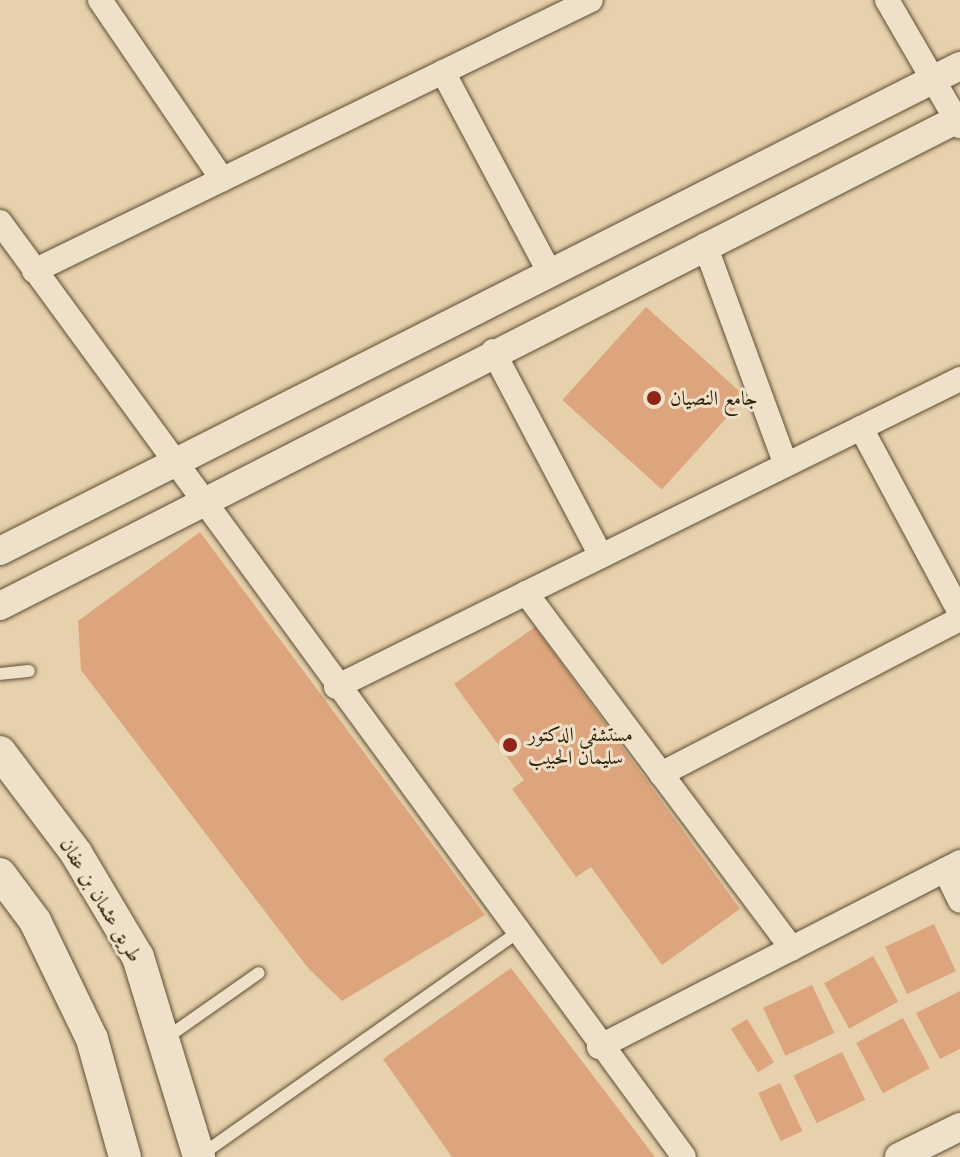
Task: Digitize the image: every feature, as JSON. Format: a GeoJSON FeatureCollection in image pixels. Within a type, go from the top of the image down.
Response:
{"type":"FeatureCollection","features":[{"type":"Feature","properties":{"kind":"main road","name":"طريق عثمان بن عفان"},"geometry":{"type":"LineString","coordinates":[[0,752],[76,853],[138,957],[166,1038],[199,1157]]}},
{"type":"Feature","properties":{"kind":"main road"},"geometry":{"type":"LineString","coordinates":[[0,874],[35,921],[92,1039],[125,1157]]}},
{"type":"Feature","properties":{"kind":"street"},"geometry":{"type":"LineString","coordinates":[[34,271],[591,0]]}},
{"type":"Feature","properties":{"kind":"street"},"geometry":{"type":"LineString","coordinates":[[0,606],[493,351],[959,121],[930,81],[887,0]]}},
{"type":"Feature","properties":{"kind":"street"},"geometry":{"type":"LineString","coordinates":[[102,1],[222,179]]}},
{"type":"Feature","properties":{"kind":"street"},"geometry":{"type":"LineString","coordinates":[[0,551],[960,66]]}},
{"type":"Feature","properties":{"kind":"street"},"geometry":{"type":"LineString","coordinates":[[443,72],[549,271]]}},
{"type":"Feature","properties":{"kind":"street"},"geometry":{"type":"LineString","coordinates":[[0,222],[515,934],[684,1157]]}},
{"type":"Feature","properties":{"kind":"street"},"geometry":{"type":"LineString","coordinates":[[705,245],[786,465]]}},
{"type":"Feature","properties":{"kind":"street"},"geometry":{"type":"LineString","coordinates":[[493,351],[601,556]]}},
{"type":"Feature","properties":{"kind":"street"},"geometry":{"type":"LineString","coordinates":[[336,687],[960,379]]}},
{"type":"Feature","properties":{"kind":"street"},"geometry":{"type":"LineString","coordinates":[[661,774],[960,616],[861,428]]}},
{"type":"Feature","properties":{"kind":"street"},"geometry":{"type":"LineString","coordinates":[[526,593],[792,949]]}},
{"type":"Feature","properties":{"kind":"street"},"geometry":{"type":"LineString","coordinates":[[599,1047],[953,866],[960,901]]}},
{"type":"Feature","properties":{"kind":"street"},"geometry":{"type":"LineString","coordinates":[[899,1157],[960,1127]]}},
{"type":"Feature","properties":{"kind":"lane"},"geometry":{"type":"LineString","coordinates":[[0,674],[29,671]]}},
{"type":"Feature","properties":{"kind":"lane"},"geometry":{"type":"LineString","coordinates":[[199,1157],[515,934]]}},
{"type":"Feature","properties":{"kind":"lane"},"geometry":{"type":"LineString","coordinates":[[166,1038],[259,973]]}},
{"type":"Feature","properties":{"kind":"building","name":"جامع النصيان"},"geometry":{"type":"Polygon","coordinates":[[[646,307],[746,397],[662,490],[562,400],[646,307]]]}},
{"type":"Feature","properties":{"kind":"building"},"geometry":{"type":"Polygon","coordinates":[[[200,532],[485,915],[342,1001],[308,968],[81,670],[78,621],[200,532]]]}},
{"type":"Feature","properties":{"kind":"building"},"geometry":{"type":"Polygon","coordinates":[[[535,627],[740,909],[662,965],[591,867],[576,877],[512,789],[524,780],[454,684],[535,627]]]}},
{"type":"Feature","properties":{"kind":"building"},"geometry":{"type":"Polygon","coordinates":[[[934,924],[956,971],[907,994],[885,947],[934,924]]]}},
{"type":"Feature","properties":{"kind":"building"},"geometry":{"type":"Polygon","coordinates":[[[873,956],[898,1001],[849,1029],[824,983],[873,956]]]}},
{"type":"Feature","properties":{"kind":"building"},"geometry":{"type":"Polygon","coordinates":[[[511,968],[655,1157],[452,1157],[383,1059],[511,968]]]}},
{"type":"Feature","properties":{"kind":"building"},"geometry":{"type":"Polygon","coordinates":[[[812,985],[834,1033],[785,1056],[763,1008],[812,985]]]}},
{"type":"Feature","properties":{"kind":"building"},"geometry":{"type":"Polygon","coordinates":[[[960,991],[960,1049],[940,1059],[916,1013],[960,991]]]}},
{"type":"Feature","properties":{"kind":"building"},"geometry":{"type":"Polygon","coordinates":[[[903,1018],[930,1068],[883,1093],[856,1043],[903,1018]]]}},
{"type":"Feature","properties":{"kind":"building"},"geometry":{"type":"Polygon","coordinates":[[[747,1019],[774,1062],[758,1072],[731,1029],[747,1019]]]}},
{"type":"Feature","properties":{"kind":"building"},"geometry":{"type":"Polygon","coordinates":[[[842,1052],[865,1100],[817,1123],[793,1076],[842,1052]]]}},
{"type":"Feature","properties":{"kind":"building"},"geometry":{"type":"Polygon","coordinates":[[[780,1083],[802,1131],[781,1141],[758,1093],[780,1083]]]}},
{"type":"Feature","properties":{"kind":"place","name":"جامع النصيان"},"geometry":{"type":"Point","coordinates":[654,398]}},
{"type":"Feature","properties":{"kind":"place","name":"مستشفى الدكتور سليمان الحبيب"},"geometry":{"type":"Point","coordinates":[510,745]}}]}
